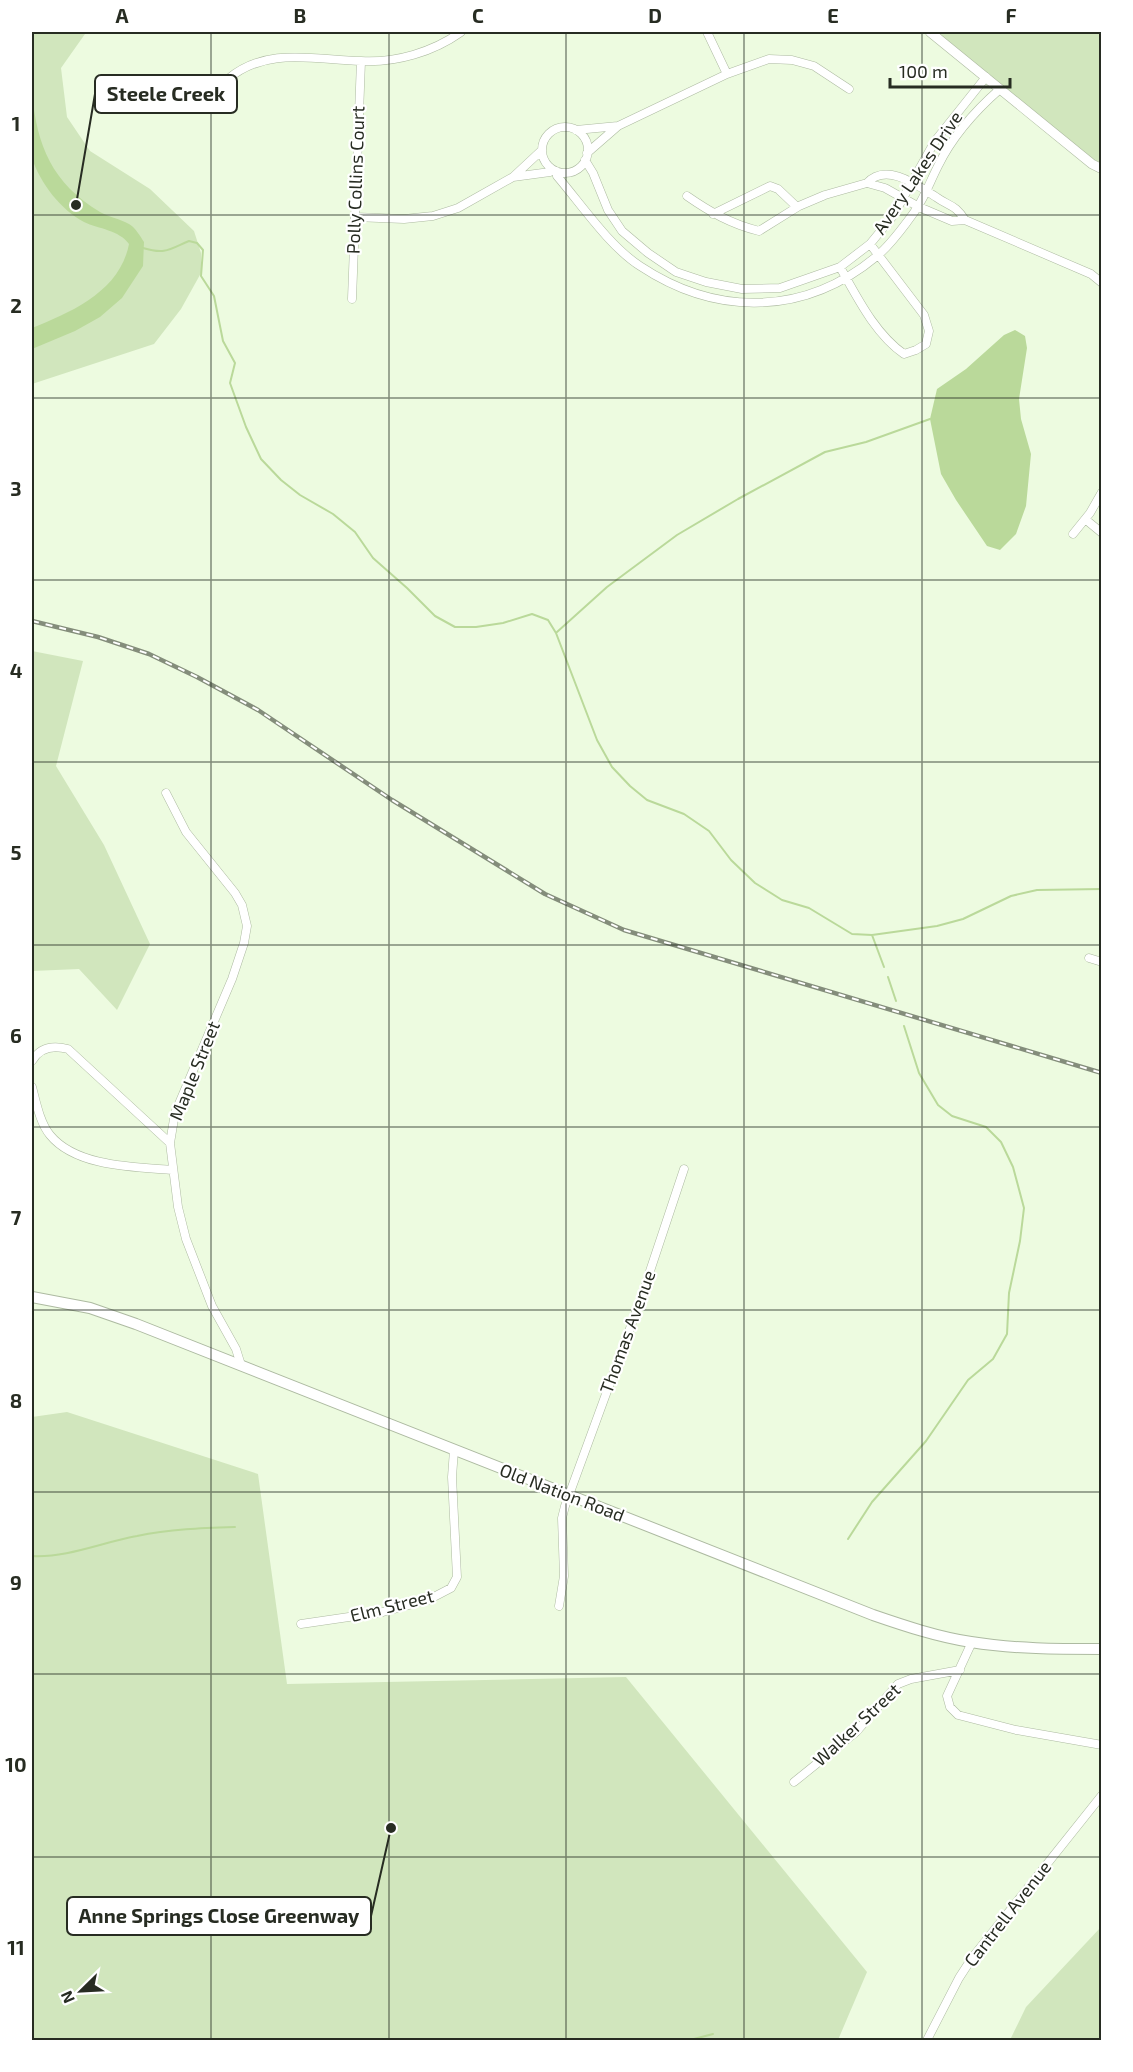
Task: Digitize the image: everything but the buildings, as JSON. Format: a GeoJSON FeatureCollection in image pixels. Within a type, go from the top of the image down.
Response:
{"type":"FeatureCollection","features":[{"type":"Feature","properties":{"kind":"main road","name":"Old Nation Road"},"geometry":{"type":"LineString","coordinates":[[32,1297],[90,1308],[242,1365],[873,1615],[930,1634],[1005,1647],[1101,1649]]}},
{"type":"Feature","properties":{"kind":"street"},"geometry":{"type":"LineString","coordinates":[[212,101],[228,80],[258,62],[283,57],[361,62],[392,59],[418,54],[450,40],[461,32]]}},
{"type":"Feature","properties":{"kind":"street"},"geometry":{"type":"LineString","coordinates":[[707,32],[727,74]]}},
{"type":"Feature","properties":{"kind":"street"},"geometry":{"type":"LineString","coordinates":[[930,32],[1101,170]]}},
{"type":"Feature","properties":{"kind":"street"},"geometry":{"type":"LineString","coordinates":[[513,177],[554,171],[567,173],[574,171],[580,168],[586,156],[618,126],[727,74],[769,59],[792,60],[814,66],[849,89]]}},
{"type":"Feature","properties":{"kind":"street","name":"Polly Collins Court"},"geometry":{"type":"LineString","coordinates":[[352,299],[361,62]]}},
{"type":"Feature","properties":{"kind":"street","name":"Avery Lakes Drive"},"geometry":{"type":"LineString","coordinates":[[586,156],[608,210],[622,231],[648,253],[676,272],[706,282],[742,289],[780,288],[840,267],[870,244],[893,216],[935,141],[986,76]]}},
{"type":"Feature","properties":{"kind":"street","name":"Avery Lakes Drive"},"geometry":{"type":"LineString","coordinates":[[554,171],[618,248],[639,266],[682,290],[741,302],[782,302],[846,278],[879,255],[919,207],[937,167],[951,144],[984,103],[1000,88]]}},
{"type":"Feature","properties":{"kind":"street"},"geometry":{"type":"LineString","coordinates":[[554,171],[546,164],[542,150],[544,141],[555,130],[618,126]]}},
{"type":"Feature","properties":{"kind":"street"},"geometry":{"type":"LineString","coordinates":[[576,130],[586,141],[586,156]]}},
{"type":"Feature","properties":{"kind":"street"},"geometry":{"type":"LineString","coordinates":[[355,217],[404,219],[433,216],[458,208],[513,177],[542,150]]}},
{"type":"Feature","properties":{"kind":"street"},"geometry":{"type":"LineString","coordinates":[[687,196],[713,214],[742,227],[759,231],[797,207],[825,195],[867,183],[873,177],[882,174],[892,174],[928,191],[958,209],[965,220]]}},
{"type":"Feature","properties":{"kind":"street"},"geometry":{"type":"LineString","coordinates":[[867,183],[885,188],[919,207],[952,221],[965,220],[1091,274],[1101,283]]}},
{"type":"Feature","properties":{"kind":"street"},"geometry":{"type":"LineString","coordinates":[[713,214],[770,186],[778,189],[797,207]]}},
{"type":"Feature","properties":{"kind":"street"},"geometry":{"type":"LineString","coordinates":[[840,267],[882,334],[896,348],[904,354],[926,344],[929,331],[924,315],[870,244]]}},
{"type":"Feature","properties":{"kind":"street"},"geometry":{"type":"LineString","coordinates":[[741,302],[742,289]]}},
{"type":"Feature","properties":{"kind":"street"},"geometry":{"type":"LineString","coordinates":[[1073,534],[1101,492]]}},
{"type":"Feature","properties":{"kind":"street"},"geometry":{"type":"LineString","coordinates":[[1085,519],[1101,533]]}},
{"type":"Feature","properties":{"kind":"street","name":"Maple Street"},"geometry":{"type":"LineString","coordinates":[[166,793],[186,832],[235,893],[242,905],[247,926],[232,979],[175,1113],[170,1143],[172,1170],[186,1239],[212,1306],[236,1349],[242,1365]]}},
{"type":"Feature","properties":{"kind":"street"},"geometry":{"type":"LineString","coordinates":[[1089,958],[1101,962]]}},
{"type":"Feature","properties":{"kind":"street"},"geometry":{"type":"LineString","coordinates":[[32,1061],[39,1051],[49,1047],[59,1046],[68,1049],[170,1143]]}},
{"type":"Feature","properties":{"kind":"street"},"geometry":{"type":"LineString","coordinates":[[32,1088],[49,1134],[72,1153],[131,1167],[172,1170]]}},
{"type":"Feature","properties":{"kind":"street","name":"Thomas Avenue"},"geometry":{"type":"LineString","coordinates":[[559,1606],[564,1576],[562,1518],[648,1279],[684,1169]]}},
{"type":"Feature","properties":{"kind":"street","name":"Elm Street"},"geometry":{"type":"LineString","coordinates":[[300,1624],[383,1612],[428,1600],[451,1588],[457,1577],[452,1477],[454,1450]]}},
{"type":"Feature","properties":{"kind":"street"},"geometry":{"type":"LineString","coordinates":[[972,1642],[947,1696],[950,1707],[958,1715],[1016,1730],[1101,1745]]}},
{"type":"Feature","properties":{"kind":"street","name":"Walker Street"},"geometry":{"type":"LineString","coordinates":[[794,1782],[855,1732],[898,1684],[911,1679],[960,1670]]}},
{"type":"Feature","properties":{"kind":"street","name":"Cantrell Avenue"},"geometry":{"type":"LineString","coordinates":[[927,2040],[954,1986],[972,1958],[1101,1795]]}},
{"type":"Feature","properties":{"kind":"shaded area"},"geometry":{"type":"Polygon","coordinates":[[[32,32],[94,32],[85,34],[61,68],[67,117],[90,151],[150,189],[194,231],[201,253],[201,273],[181,309],[154,344],[32,384],[32,32]]]}},
{"type":"Feature","properties":{"kind":"shaded area"},"geometry":{"type":"Polygon","coordinates":[[[930,32],[1101,32],[1101,169],[930,32]]]}},
{"type":"Feature","properties":{"kind":"shaded area"},"geometry":{"type":"Polygon","coordinates":[[[32,93],[34,112],[43,146],[59,176],[70,189],[100,212],[131,225],[144,242],[143,266],[122,298],[100,317],[75,331],[32,349],[32,328],[78,307],[105,287],[116,275],[129,244],[114,233],[75,217],[52,195],[40,177],[31,152],[32,93]]]}},
{"type":"Feature","properties":{"kind":"shaded area"},"geometry":{"type":"Polygon","coordinates":[[[1015,330],[1025,336],[1027,348],[1019,399],[1021,419],[1031,454],[1026,506],[1016,534],[1000,550],[987,546],[941,474],[930,419],[937,389],[966,369],[1004,335],[1015,330]]]}},
{"type":"Feature","properties":{"kind":"shaded area"},"geometry":{"type":"Polygon","coordinates":[[[32,651],[83,661],[56,766],[104,845],[150,944],[117,1010],[79,969],[32,971],[32,651]]]}},
{"type":"Feature","properties":{"kind":"shaded area"},"geometry":{"type":"Polygon","coordinates":[[[67,1412],[258,1474],[287,1684],[626,1677],[867,1972],[838,2040],[32,2040],[32,1417],[67,1412]]]}},
{"type":"Feature","properties":{"kind":"shaded area"},"geometry":{"type":"Polygon","coordinates":[[[1101,1927],[1101,2040],[1010,2040],[1026,2007],[1101,1927]]]}},
{"type":"Feature","properties":{"kind":"waterway"},"geometry":{"type":"LineString","coordinates":[[143,248],[163,251],[189,241],[197,243],[203,250],[201,276],[214,296],[223,341],[235,363],[230,383],[246,427],[261,459],[281,480],[300,495],[333,514],[355,532],[373,558],[435,616],[455,627],[503,623],[532,614],[548,620],[556,633],[597,740],[612,767],[647,800],[684,814],[709,831],[731,860],[755,883],[782,900],[809,908],[852,934],[872,935],[937,926],[963,919],[1011,896],[1037,890],[1102,889]]}},
{"type":"Feature","properties":{"kind":"waterway"},"geometry":{"type":"LineString","coordinates":[[557,632],[607,587],[677,535],[738,499],[825,452],[866,442],[930,419]]}},
{"type":"Feature","properties":{"kind":"waterway"},"geometry":{"type":"LineString","coordinates":[[872,935],[884,967]]}},
{"type":"Feature","properties":{"kind":"waterway"},"geometry":{"type":"LineString","coordinates":[[888,977],[896,1001]]}},
{"type":"Feature","properties":{"kind":"waterway"},"geometry":{"type":"LineString","coordinates":[[848,1539],[872,1502],[926,1441],[968,1380],[993,1359],[1007,1334],[1009,1293],[1024,1208],[1013,1167],[1001,1142],[986,1127],[952,1116],[938,1105],[919,1073],[904,1026]]}},
{"type":"Feature","properties":{"kind":"waterway"},"geometry":{"type":"LineString","coordinates":[[32,1556],[58,1555],[162,1532],[235,1527]]}},
{"type":"Feature","properties":{"kind":"waterway"},"geometry":{"type":"LineString","coordinates":[[690,2040],[713,2034]]}},
{"type":"Feature","properties":{"kind":"railway"},"geometry":{"type":"LineString","coordinates":[[32,621],[98,637],[149,654],[197,677],[258,710],[392,800],[545,894],[624,930],[1102,1073]]}},
{"type":"Feature","properties":{"kind":"place","name":"Steele Creek"},"geometry":{"type":"Point","coordinates":[76,205]}},
{"type":"Feature","properties":{"kind":"place","name":"Anne Springs Close Greenway"},"geometry":{"type":"Point","coordinates":[391,1828]}}]}
